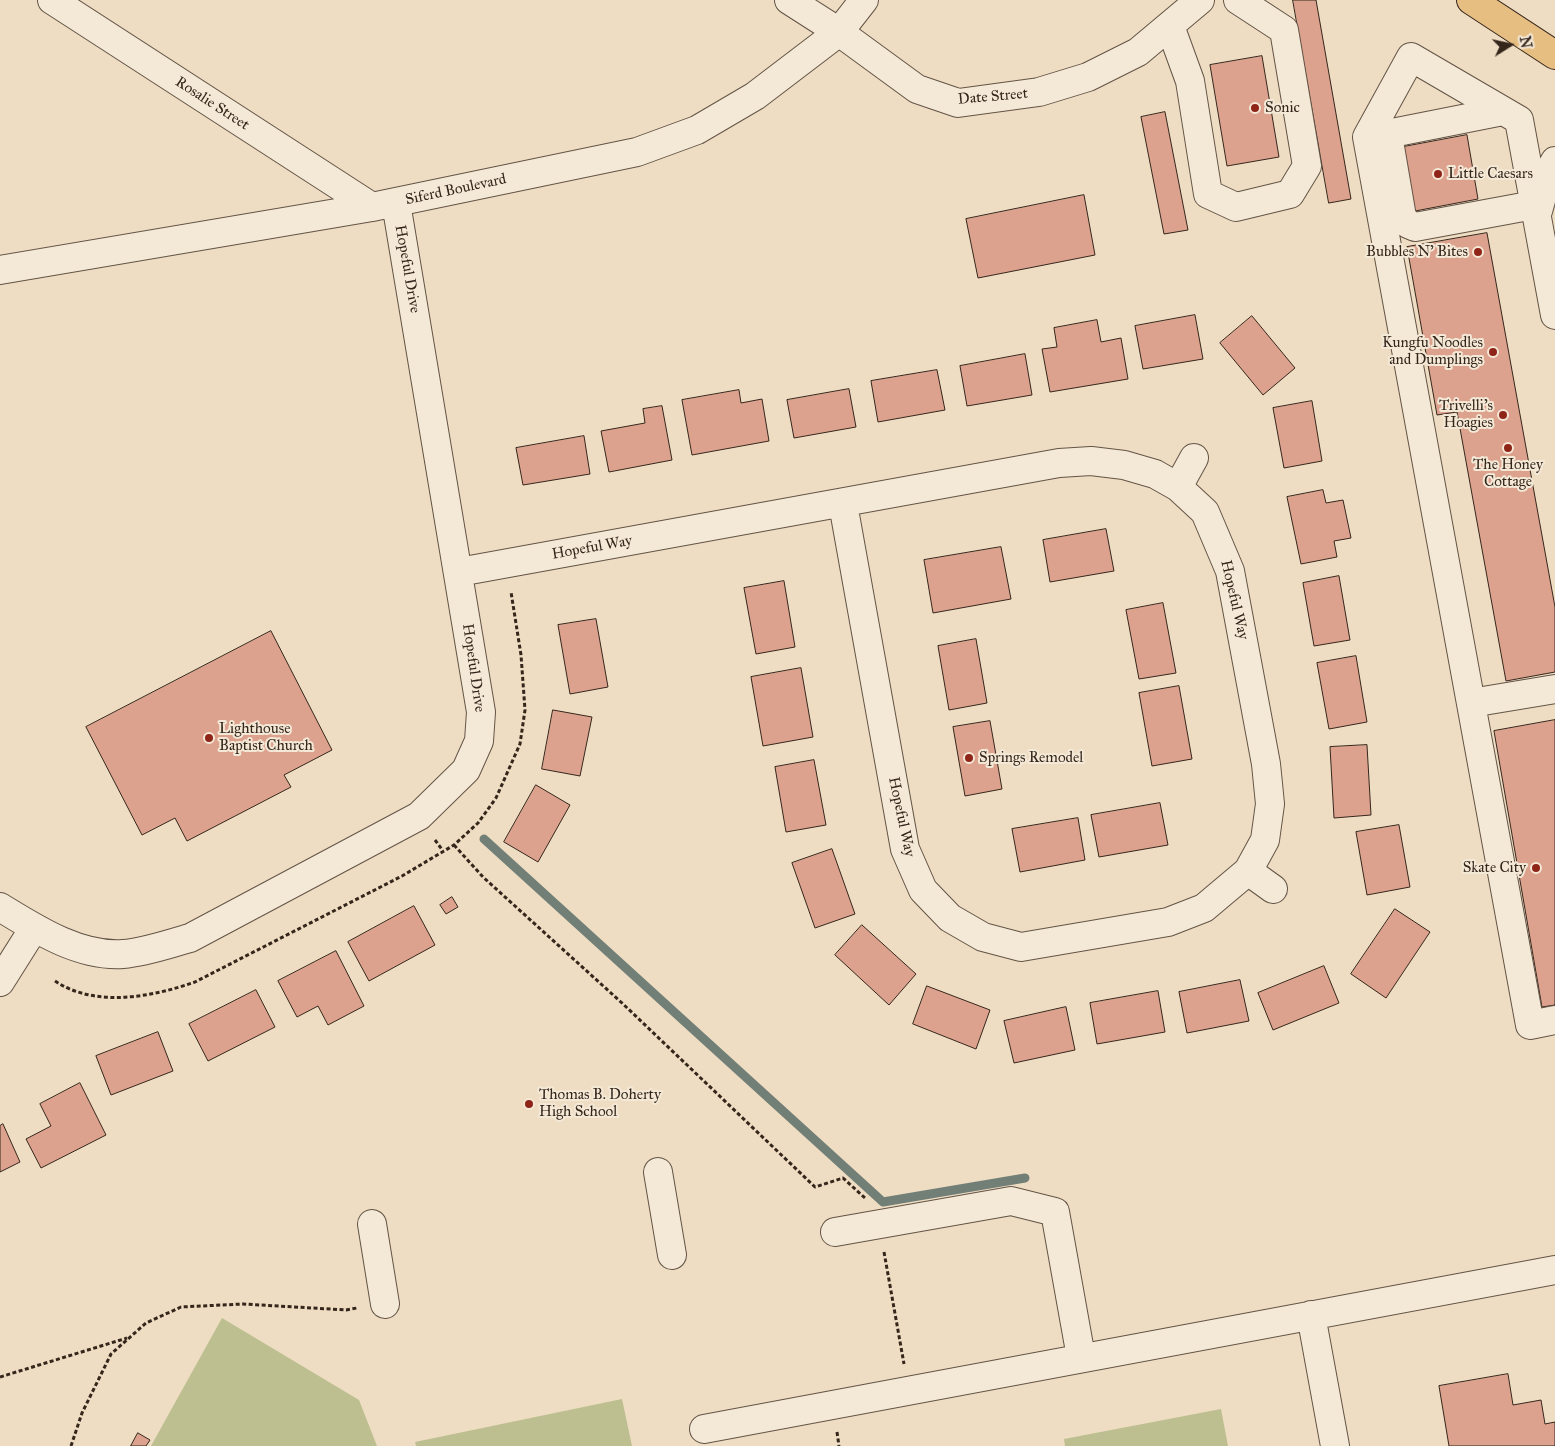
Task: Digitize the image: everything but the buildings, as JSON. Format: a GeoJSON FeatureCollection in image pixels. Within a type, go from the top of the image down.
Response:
{"type":"FeatureCollection","features":[{"type":"Feature","properties":{"kind":"main road"},"geometry":{"type":"LineString","coordinates":[[1471,0],[1555,55]]}},
{"type":"Feature","properties":{"kind":"street","name":"Rosalie Street"},"geometry":{"type":"LineString","coordinates":[[52,0],[384,205]]}},
{"type":"Feature","properties":{"kind":"street","name":"Date Street"},"geometry":{"type":"LineString","coordinates":[[789,0],[839,32],[917,89],[958,102],[1039,92],[1088,76],[1138,52],[1183,9]]}},
{"type":"Feature","properties":{"kind":"street","name":"Siferd Boulevard"},"geometry":{"type":"LineString","coordinates":[[0,270],[384,205],[637,152],[697,130],[755,96],[839,32],[864,0]]}},
{"type":"Feature","properties":{"kind":"street"},"geometry":{"type":"LineString","coordinates":[[1183,9],[1190,81],[1208,194],[1236,208],[1290,194],[1308,166],[1284,30],[1238,0]]}},
{"type":"Feature","properties":{"kind":"street"},"geometry":{"type":"LineString","coordinates":[[1555,315],[1542,208],[1519,120],[1411,57],[1367,136],[1530,1025],[1555,1020]]}},
{"type":"Feature","properties":{"kind":"street"},"geometry":{"type":"LineString","coordinates":[[1503,111],[1392,133],[1389,141],[1402,217],[1408,224],[1415,226],[1542,208]]}},
{"type":"Feature","properties":{"kind":"street"},"geometry":{"type":"LineString","coordinates":[[1542,208],[1549,172],[1555,160]]}},
{"type":"Feature","properties":{"kind":"street","name":"Hopeful Drive"},"geometry":{"type":"LineString","coordinates":[[0,907],[34,928],[89,951],[122,954],[155,948],[190,938],[419,816],[466,770],[479,741],[481,712],[459,572],[384,205]]}},
{"type":"Feature","properties":{"kind":"street"},"geometry":{"type":"LineString","coordinates":[[1178,487],[1194,458]]}},
{"type":"Feature","properties":{"kind":"street","name":"Hopeful Way"},"geometry":{"type":"LineString","coordinates":[[459,572],[843,504],[1060,463],[1091,461],[1124,465],[1155,474],[1178,487],[1205,512],[1230,571],[1264,755],[1270,804],[1265,840],[1248,871],[1204,908],[1168,922],[1021,947],[983,937],[950,918],[923,890],[905,849],[843,504]]}},
{"type":"Feature","properties":{"kind":"street"},"geometry":{"type":"LineString","coordinates":[[1471,704],[1555,689]]}},
{"type":"Feature","properties":{"kind":"street"},"geometry":{"type":"LineString","coordinates":[[1248,871],[1273,889]]}},
{"type":"Feature","properties":{"kind":"street"},"geometry":{"type":"LineString","coordinates":[[0,982],[34,928]]}},
{"type":"Feature","properties":{"kind":"street"},"geometry":{"type":"LineString","coordinates":[[658,1172],[672,1255]]}},
{"type":"Feature","properties":{"kind":"street"},"geometry":{"type":"LineString","coordinates":[[835,1232],[1011,1202],[1055,1212],[1081,1357]]}},
{"type":"Feature","properties":{"kind":"street"},"geometry":{"type":"LineString","coordinates":[[372,1224],[386,1304]]}},
{"type":"Feature","properties":{"kind":"street"},"geometry":{"type":"LineString","coordinates":[[704,1429],[1081,1357],[1555,1270]]}},
{"type":"Feature","properties":{"kind":"street"},"geometry":{"type":"LineString","coordinates":[[1311,1315],[1335,1446]]}},
{"type":"Feature","properties":{"kind":"path"},"geometry":{"type":"LineString","coordinates":[[55,982],[67,990],[102,996],[130,997],[164,993],[195,982],[402,876],[454,844],[483,877],[622,1002],[815,1187],[843,1178],[876,1207],[909,1390]]}},
{"type":"Feature","properties":{"kind":"path"},"geometry":{"type":"LineString","coordinates":[[72,1446],[82,1413],[111,1354],[146,1323],[181,1307],[243,1304],[346,1310],[386,1304]]}},
{"type":"Feature","properties":{"kind":"path"},"geometry":{"type":"LineString","coordinates":[[0,1377],[130,1337]]}},
{"type":"Feature","properties":{"kind":"green space"},"geometry":{"type":"Polygon","coordinates":[[[222,1318],[359,1400],[377,1446],[151,1446],[222,1318]]]}},
{"type":"Feature","properties":{"kind":"green space"},"geometry":{"type":"Polygon","coordinates":[[[622,1399],[632,1446],[416,1446],[415,1442],[622,1399]]]}},
{"type":"Feature","properties":{"kind":"green space"},"geometry":{"type":"Polygon","coordinates":[[[1221,1409],[1228,1446],[1065,1446],[1064,1439],[1221,1409]]]}},
{"type":"Feature","properties":{"kind":"waterway"},"geometry":{"type":"LineString","coordinates":[[484,839],[883,1202],[1025,1178]]}},
{"type":"Feature","properties":{"kind":"place","name":"Sonic"},"geometry":{"type":"Point","coordinates":[1255,108]}},
{"type":"Feature","properties":{"kind":"place","name":"Little Caesars"},"geometry":{"type":"Point","coordinates":[1438,174]}},
{"type":"Feature","properties":{"kind":"place","name":"Bubbles N' Bites"},"geometry":{"type":"Point","coordinates":[1478,252]}},
{"type":"Feature","properties":{"kind":"place","name":"Kungfu Noodles and Dumplings"},"geometry":{"type":"Point","coordinates":[1493,352]}},
{"type":"Feature","properties":{"kind":"place","name":"Trivelli's Hoagies"},"geometry":{"type":"Point","coordinates":[1503,415]}},
{"type":"Feature","properties":{"kind":"place","name":"The Honey Cottage"},"geometry":{"type":"Point","coordinates":[1508,448]}},
{"type":"Feature","properties":{"kind":"place","name":"Lighthouse Baptist Church"},"geometry":{"type":"Point","coordinates":[209,738]}},
{"type":"Feature","properties":{"kind":"place","name":"Springs Remodel"},"geometry":{"type":"Point","coordinates":[969,758]}},
{"type":"Feature","properties":{"kind":"place","name":"Skate City"},"geometry":{"type":"Point","coordinates":[1536,868]}},
{"type":"Feature","properties":{"kind":"place","name":"Thomas B. Doherty High School"},"geometry":{"type":"Point","coordinates":[529,1104]}}]}
